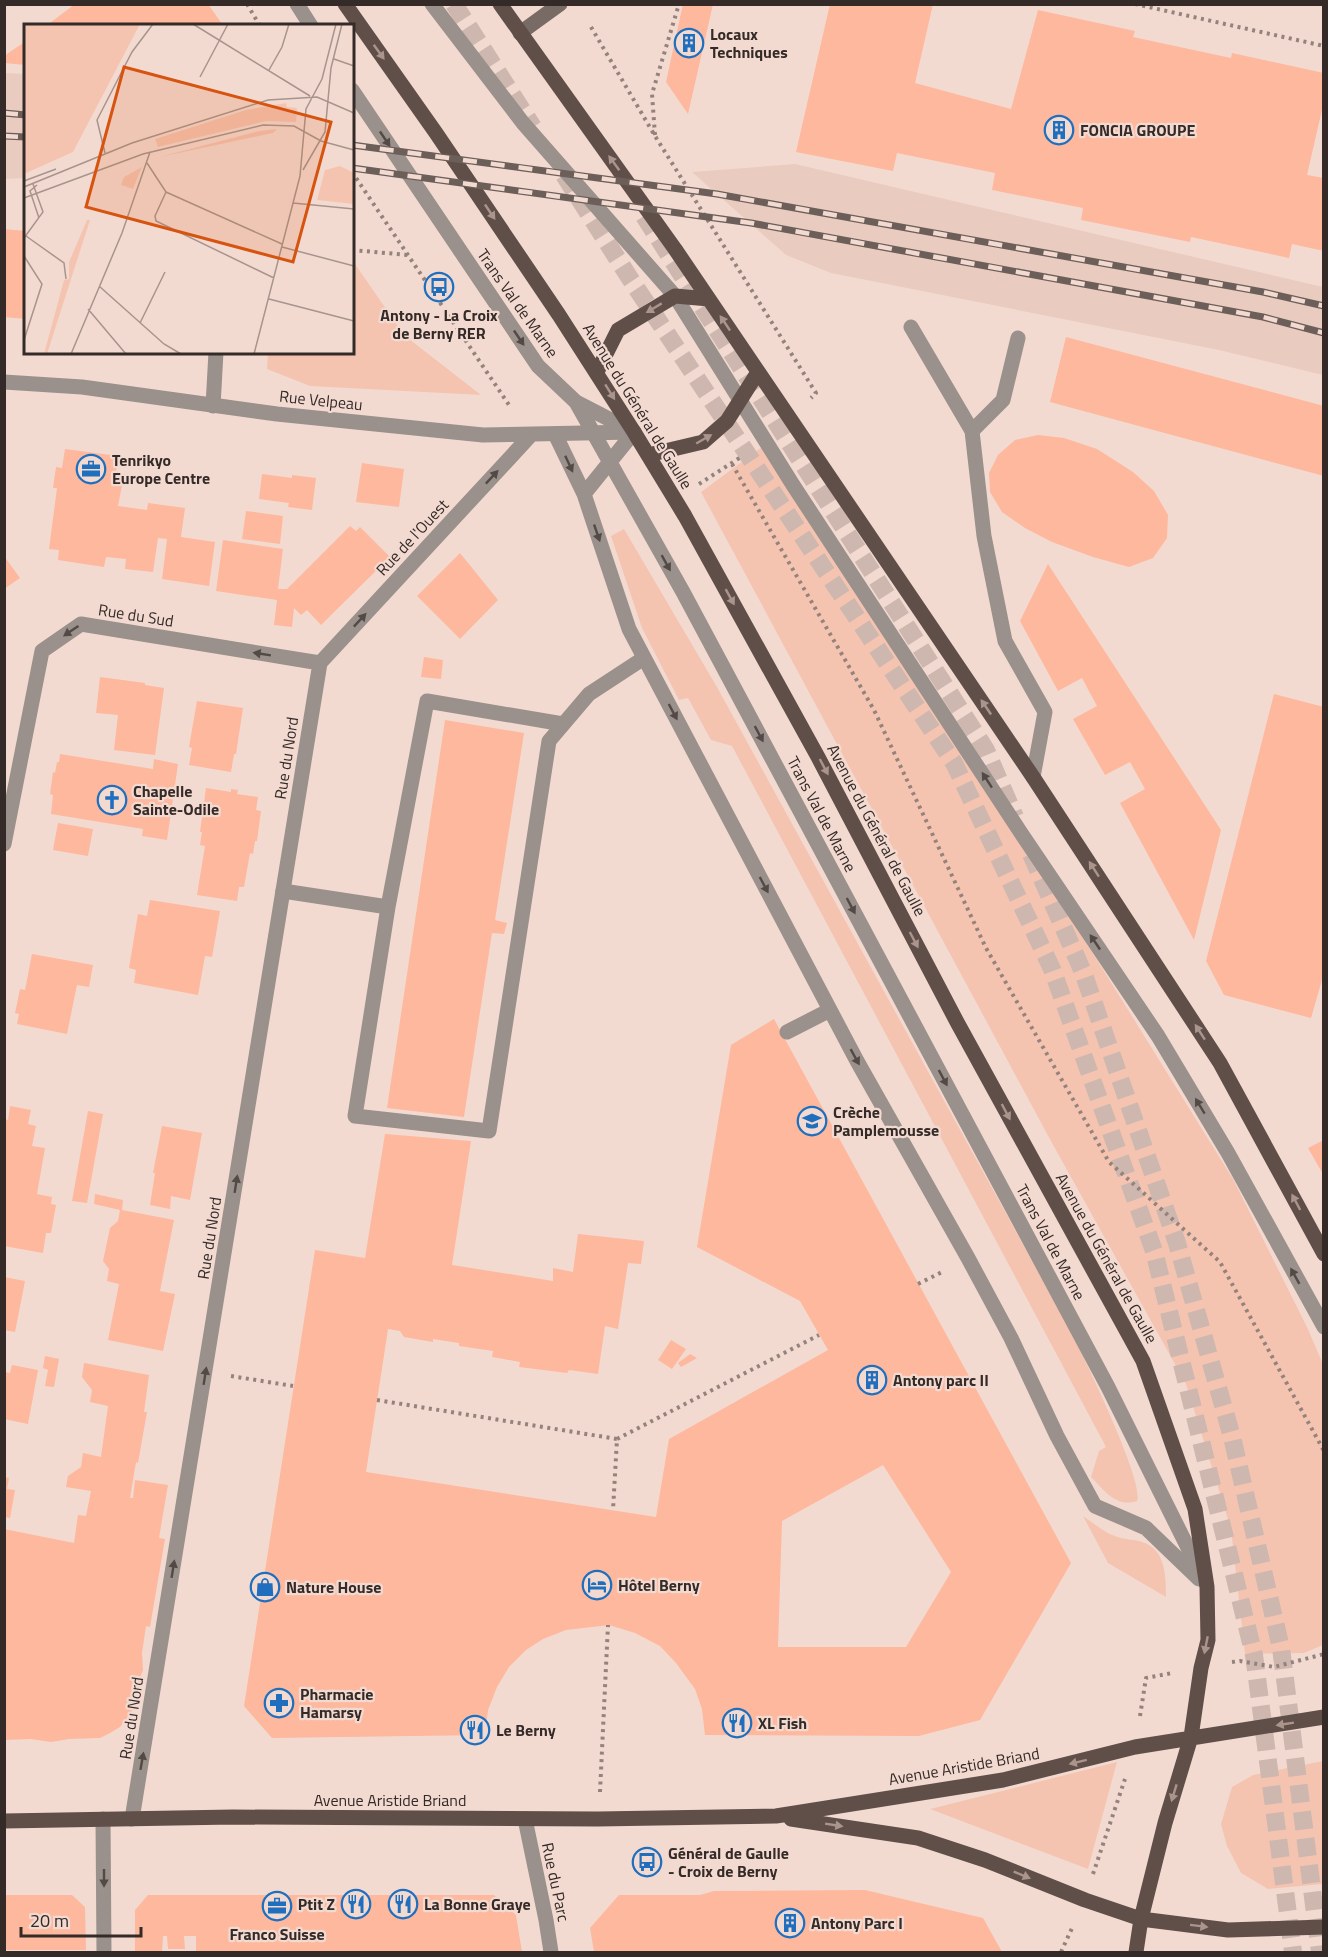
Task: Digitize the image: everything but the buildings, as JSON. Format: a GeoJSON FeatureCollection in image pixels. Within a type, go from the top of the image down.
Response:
{"type":"FeatureCollection","features":[{"type":"Feature","properties":{"kind":"main road","name":"Avenue du Général de Gaulle"},"geometry":{"type":"LineString","coordinates":[[345,4],[443,142],[597,372],[685,516],[818,757],[968,1042],[1143,1361],[1195,1509],[1207,1587],[1208,1640],[1200,1668],[1191,1737],[1165,1823],[1141,1919]]}},
{"type":"Feature","properties":{"kind":"main road"},"geometry":{"type":"LineString","coordinates":[[500,4],[675,249],[1034,777],[1220,1063],[1323,1254]]}},
{"type":"Feature","properties":{"kind":"main road"},"geometry":{"type":"LineString","coordinates":[[520,33],[560,4]]}},
{"type":"Feature","properties":{"kind":"main road"},"geometry":{"type":"LineString","coordinates":[[597,372],[618,330],[675,296],[709,299]]}},
{"type":"Feature","properties":{"kind":"main road"},"geometry":{"type":"LineString","coordinates":[[648,455],[703,442],[728,421],[758,372]]}},
{"type":"Feature","properties":{"kind":"main road","name":"Avenue Aristide Briand"},"geometry":{"type":"LineString","coordinates":[[4,1821],[233,1817],[598,1820],[776,1816],[1003,1780],[1135,1747],[1323,1717]]}},
{"type":"Feature","properties":{"kind":"main road","name":"Avenue Aristide Briand"},"geometry":{"type":"LineString","coordinates":[[776,1816],[918,1838],[985,1860],[1085,1900],[1141,1919],[1228,1930],[1323,1927]]}},
{"type":"Feature","properties":{"kind":"main road"},"geometry":{"type":"LineString","coordinates":[[1136,1953],[1141,1919]]}},
{"type":"Feature","properties":{"kind":"street"},"geometry":{"type":"LineString","coordinates":[[297,4],[309,24]]}},
{"type":"Feature","properties":{"kind":"street"},"geometry":{"type":"LineString","coordinates":[[432,4],[523,123],[675,296],[793,485],[1021,833],[1158,1036],[1228,1153],[1323,1328]]}},
{"type":"Feature","properties":{"kind":"street","name":"Trans Val de Marne"},"geometry":{"type":"LineString","coordinates":[[354,93],[538,366],[576,402],[688,602],[1102,1377],[1207,1587]]}},
{"type":"Feature","properties":{"kind":"street"},"geometry":{"type":"LineString","coordinates":[[911,327],[972,432],[984,536],[1005,641],[1044,712],[1034,777]]}},
{"type":"Feature","properties":{"kind":"street"},"geometry":{"type":"LineString","coordinates":[[972,432],[1003,400],[1018,338]]}},
{"type":"Feature","properties":{"kind":"street"},"geometry":{"type":"LineString","coordinates":[[213,406],[216,354]]}},
{"type":"Feature","properties":{"kind":"street","name":"Rue Velpeau"},"geometry":{"type":"LineString","coordinates":[[4,382],[82,387],[277,414],[483,435],[634,432]]}},
{"type":"Feature","properties":{"kind":"street"},"geometry":{"type":"LineString","coordinates":[[576,402],[634,432],[584,494]]}},
{"type":"Feature","properties":{"kind":"street"},"geometry":{"type":"LineString","coordinates":[[555,434],[584,494],[629,629],[830,1010],[1011,1338],[1057,1437],[1095,1506],[1146,1528],[1207,1587]]}},
{"type":"Feature","properties":{"kind":"street","name":"Rue de l'Ouest"},"geometry":{"type":"LineString","coordinates":[[320,663],[531,435]]}},
{"type":"Feature","properties":{"kind":"street","name":"Rue du Sud"},"geometry":{"type":"LineString","coordinates":[[4,844],[42,651],[81,624],[320,663]]}},
{"type":"Feature","properties":{"kind":"street"},"geometry":{"type":"LineString","coordinates":[[563,724],[427,701],[388,907],[355,1116],[489,1131],[549,741],[589,694],[644,658]]}},
{"type":"Feature","properties":{"kind":"street","name":"Rue du Nord"},"geometry":{"type":"LineString","coordinates":[[132,1819],[320,663]]}},
{"type":"Feature","properties":{"kind":"street"},"geometry":{"type":"LineString","coordinates":[[283,891],[388,907]]}},
{"type":"Feature","properties":{"kind":"street"},"geometry":{"type":"LineString","coordinates":[[787,1032],[830,1010]]}},
{"type":"Feature","properties":{"kind":"street"},"geometry":{"type":"LineString","coordinates":[[104,1819],[104,1953]]}},
{"type":"Feature","properties":{"kind":"street","name":"Rue du Parc"},"geometry":{"type":"LineString","coordinates":[[525,1820],[551,1953]]}},
{"type":"Feature","properties":{"kind":"path"},"geometry":{"type":"LineString","coordinates":[[247,4],[259,24]]}},
{"type":"Feature","properties":{"kind":"path"},"geometry":{"type":"LineString","coordinates":[[655,136],[652,94],[679,4]]}},
{"type":"Feature","properties":{"kind":"path"},"geometry":{"type":"LineString","coordinates":[[1135,4],[1323,46]]}},
{"type":"Feature","properties":{"kind":"path"},"geometry":{"type":"LineString","coordinates":[[591,27],[655,136],[816,393]]}},
{"type":"Feature","properties":{"kind":"path"},"geometry":{"type":"LineString","coordinates":[[354,175],[505,400]]}},
{"type":"Feature","properties":{"kind":"path"},"geometry":{"type":"LineString","coordinates":[[354,250],[408,255]]}},
{"type":"Feature","properties":{"kind":"path"},"geometry":{"type":"LineString","coordinates":[[695,486],[732,464],[748,451]]}},
{"type":"Feature","properties":{"kind":"path"},"geometry":{"type":"LineString","coordinates":[[732,464],[874,710],[986,948],[1109,1162],[1220,1262],[1323,1451]]}},
{"type":"Feature","properties":{"kind":"path"},"geometry":{"type":"LineString","coordinates":[[377,1400],[617,1439],[819,1335]]}},
{"type":"Feature","properties":{"kind":"path"},"geometry":{"type":"LineString","coordinates":[[205,1372],[292,1386]]}},
{"type":"Feature","properties":{"kind":"path"},"geometry":{"type":"LineString","coordinates":[[614,1510],[617,1439]]}},
{"type":"Feature","properties":{"kind":"path"},"geometry":{"type":"LineString","coordinates":[[598,1820],[608,1625]]}},
{"type":"Feature","properties":{"kind":"path"},"geometry":{"type":"LineString","coordinates":[[1240,1661],[1274,1667],[1323,1654]]}},
{"type":"Feature","properties":{"kind":"path"},"geometry":{"type":"LineString","coordinates":[[1061,1953],[1085,1900],[1135,1747],[1146,1678],[1164,1674]]}},
{"type":"Feature","properties":{"kind":"shaded area"},"geometry":{"type":"Polygon","coordinates":[[[5,73],[24,74],[24,178],[5,179],[5,73]]]}},
{"type":"Feature","properties":{"kind":"shaded area"},"geometry":{"type":"Polygon","coordinates":[[[795,164],[1323,287],[1323,375],[1219,350],[831,273],[786,255],[692,172],[795,164]]]}},
{"type":"Feature","properties":{"kind":"shaded area"},"geometry":{"type":"Polygon","coordinates":[[[354,262],[404,335],[481,395],[310,386],[267,369],[268,354],[354,354],[354,262]]]}},
{"type":"Feature","properties":{"kind":"shaded area"},"geometry":{"type":"Polygon","coordinates":[[[762,447],[1099,963],[1233,1179],[1307,1327],[1323,1364],[1323,1645],[1304,1653],[1245,1654],[1231,1529],[1186,1384],[1052,1143],[701,492],[762,447]]]}},
{"type":"Feature","properties":{"kind":"shaded area"},"geometry":{"type":"Polygon","coordinates":[[[624,529],[717,687],[1076,1341],[1124,1449],[1137,1490],[1137,1501],[1130,1503],[1117,1500],[1091,1477],[1099,1451],[1106,1447],[732,746],[711,740],[688,698],[679,700],[642,628],[611,536],[624,529]]]}},
{"type":"Feature","properties":{"kind":"shaded area"},"geometry":{"type":"Polygon","coordinates":[[[1083,1516],[1111,1534],[1142,1542],[1156,1551],[1163,1565],[1166,1597],[1108,1563],[1083,1516]]]}},
{"type":"Feature","properties":{"kind":"shaded area"},"geometry":{"type":"Polygon","coordinates":[[[1323,1761],[1323,1884],[1268,1889],[1241,1873],[1227,1846],[1221,1824],[1232,1787],[1253,1775],[1323,1761]]]}},
{"type":"Feature","properties":{"kind":"shaded area"},"geometry":{"type":"Polygon","coordinates":[[[1117,1762],[1088,1869],[930,1809],[1117,1762]]]}},
{"type":"Feature","properties":{"kind":"tunnel"},"geometry":{"type":"LineString","coordinates":[[454,4],[533,127]]}},
{"type":"Feature","properties":{"kind":"tunnel"},"geometry":{"type":"LineString","coordinates":[[564,175],[631,280],[954,763],[1052,969],[1154,1251],[1254,1655],[1293,1952]]}},
{"type":"Feature","properties":{"kind":"tunnel"},"geometry":{"type":"LineString","coordinates":[[644,216],[986,750],[1015,817]]}},
{"type":"Feature","properties":{"kind":"tunnel"},"geometry":{"type":"LineString","coordinates":[[1031,854],[1083,972],[1177,1243],[1232,1437],[1281,1648],[1320,1952]]}},
{"type":"Feature","properties":{"kind":"railway"},"geometry":{"type":"LineString","coordinates":[[4,113],[24,115]]}},
{"type":"Feature","properties":{"kind":"railway"},"geometry":{"type":"LineString","coordinates":[[4,136],[24,137]]}},
{"type":"Feature","properties":{"kind":"railway"},"geometry":{"type":"LineString","coordinates":[[354,145],[717,194],[1263,292],[1324,306]]}},
{"type":"Feature","properties":{"kind":"railway"},"geometry":{"type":"LineString","coordinates":[[354,168],[751,223],[1263,317],[1324,333]]}},
{"type":"Feature","properties":{"kind":"place","name":"Locaux Techniques"},"geometry":{"type":"Point","coordinates":[689,43]}},
{"type":"Feature","properties":{"kind":"place","name":"FONCIA GROUPE"},"geometry":{"type":"Point","coordinates":[1059,130]}},
{"type":"Feature","properties":{"kind":"place","name":"Antony - La Croix de Berny RER"},"geometry":{"type":"Point","coordinates":[439,287]}},
{"type":"Feature","properties":{"kind":"place","name":"Tenrikyo Europe Centre"},"geometry":{"type":"Point","coordinates":[91,469]}},
{"type":"Feature","properties":{"kind":"place","name":"Chapelle Sainte-Odile"},"geometry":{"type":"Point","coordinates":[112,800]}},
{"type":"Feature","properties":{"kind":"place","name":"Crèche Pamplemousse"},"geometry":{"type":"Point","coordinates":[812,1121]}},
{"type":"Feature","properties":{"kind":"place","name":"Antony parc II"},"geometry":{"type":"Point","coordinates":[872,1380]}},
{"type":"Feature","properties":{"kind":"place","name":"Hôtel Berny"},"geometry":{"type":"Point","coordinates":[597,1585]}},
{"type":"Feature","properties":{"kind":"place","name":"Nature House"},"geometry":{"type":"Point","coordinates":[265,1587]}},
{"type":"Feature","properties":{"kind":"place","name":"Pharmacie Hamarsy"},"geometry":{"type":"Point","coordinates":[279,1703]}},
{"type":"Feature","properties":{"kind":"place","name":"XL Fish"},"geometry":{"type":"Point","coordinates":[737,1723]}},
{"type":"Feature","properties":{"kind":"place","name":"Le Berny"},"geometry":{"type":"Point","coordinates":[475,1730]}},
{"type":"Feature","properties":{"kind":"place","name":"Général de Gaulle - Croix de Berny"},"geometry":{"type":"Point","coordinates":[647,1862]}},
{"type":"Feature","properties":{"kind":"place","name":"Ptit Z"},"geometry":{"type":"Point","coordinates":[356,1904]}},
{"type":"Feature","properties":{"kind":"place","name":"La Bonne Graye"},"geometry":{"type":"Point","coordinates":[403,1904]}},
{"type":"Feature","properties":{"kind":"place","name":"Franco Suisse"},"geometry":{"type":"Point","coordinates":[277,1906]}},
{"type":"Feature","properties":{"kind":"place","name":"Antony Parc I"},"geometry":{"type":"Point","coordinates":[790,1923]}}]}
